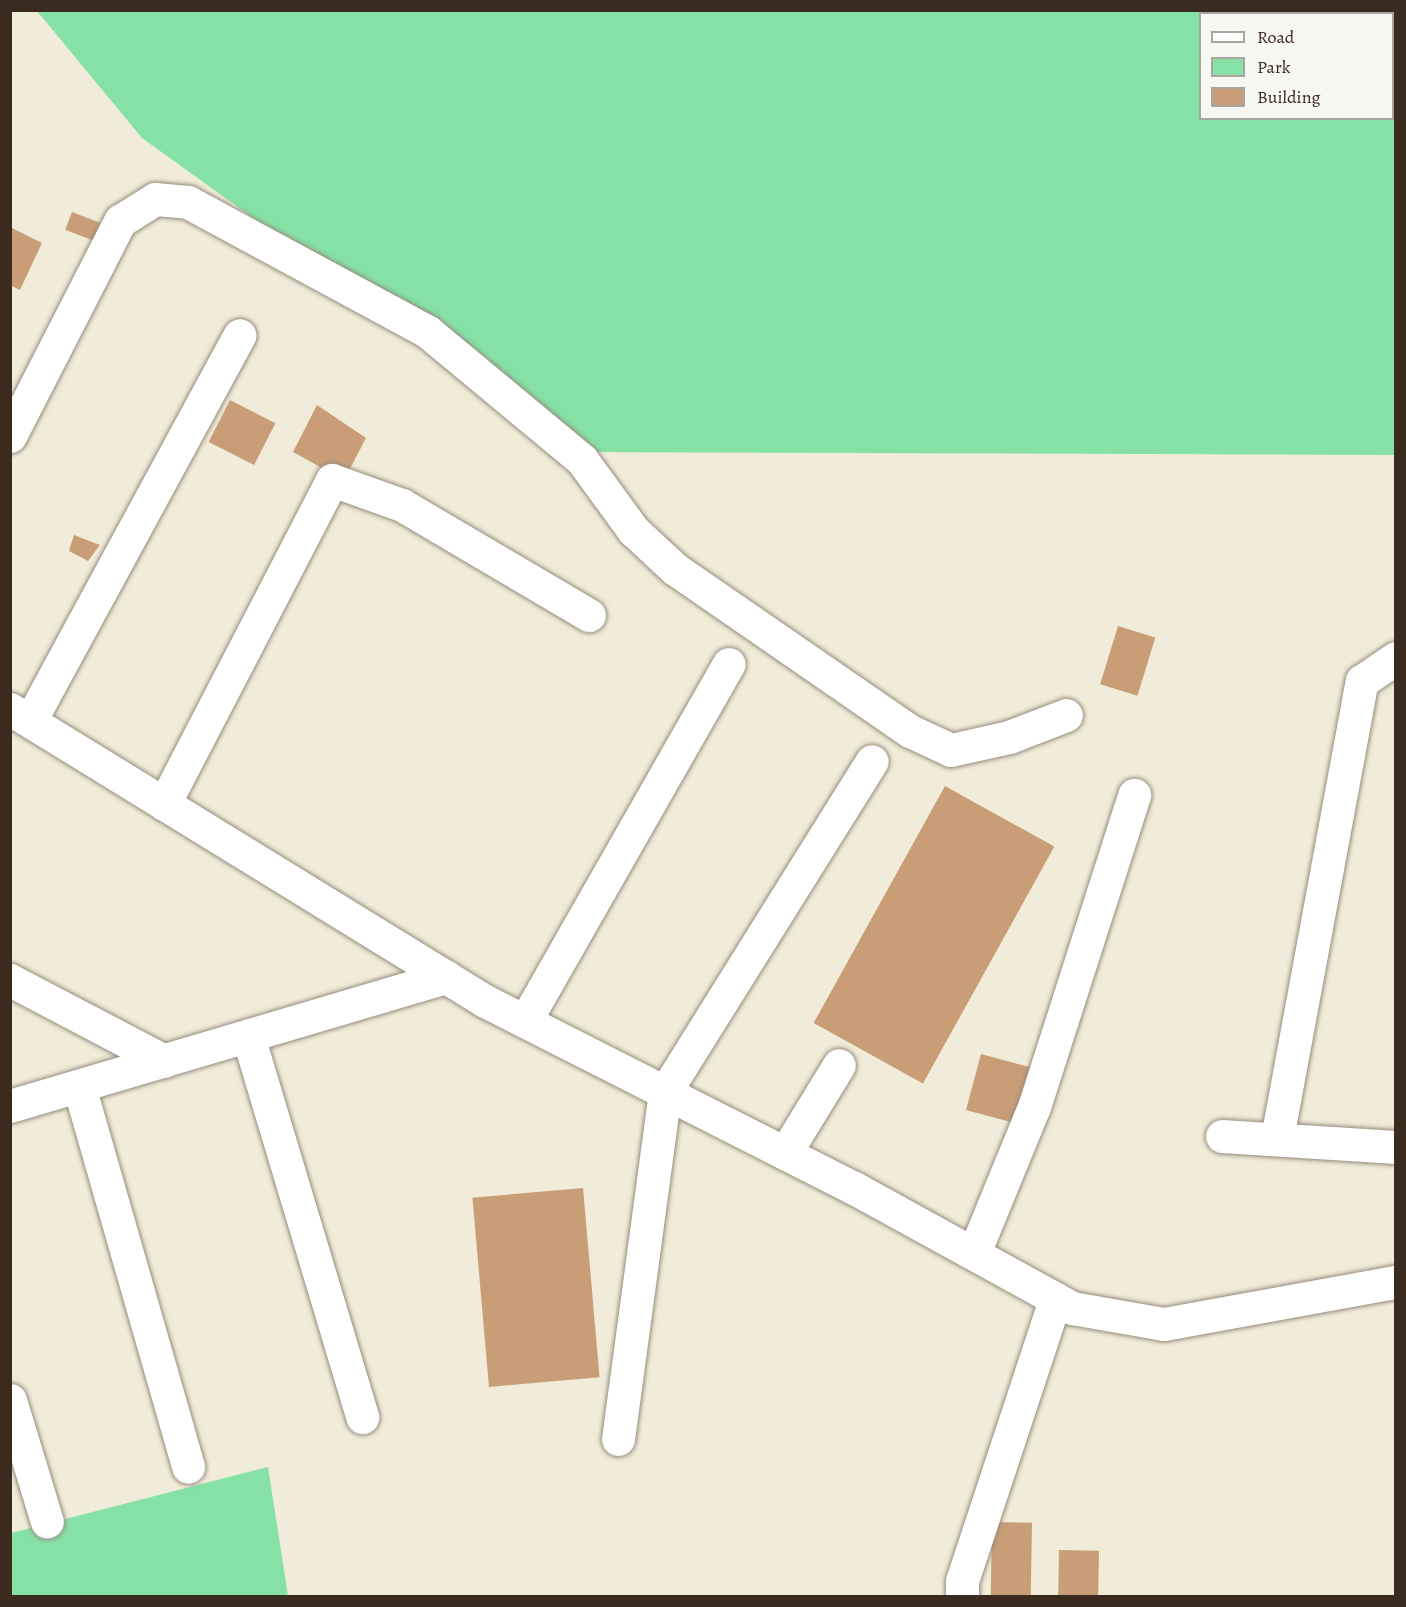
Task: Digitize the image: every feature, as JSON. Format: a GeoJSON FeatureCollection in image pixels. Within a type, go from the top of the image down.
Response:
{"type":"FeatureCollection","features":[{"type":"Feature","properties":{"kind":"street"},"geometry":{"type":"LineString","coordinates":[[10,436],[120,221],[155,199],[188,202],[428,332],[582,460],[633,530],[675,569],[785,648],[831,672],[910,731],[951,750],[1009,737],[1066,715]]}},
{"type":"Feature","properties":{"kind":"street"},"geometry":{"type":"LineString","coordinates":[[240,335],[20,715],[446,977],[525,1021],[785,1153],[974,1253],[1072,1308],[1164,1324],[1395,1282]]}},
{"type":"Feature","properties":{"kind":"street"},"geometry":{"type":"LineString","coordinates":[[164,804],[332,480],[402,505],[589,615]]}},
{"type":"Feature","properties":{"kind":"street"},"geometry":{"type":"LineString","coordinates":[[1277,1138],[1362,681],[1395,658]]}},
{"type":"Feature","properties":{"kind":"street"},"geometry":{"type":"LineString","coordinates":[[525,1021],[729,664]]}},
{"type":"Feature","properties":{"kind":"street"},"geometry":{"type":"LineString","coordinates":[[618,1439],[665,1092],[872,761]]}},
{"type":"Feature","properties":{"kind":"street"},"geometry":{"type":"LineString","coordinates":[[974,1253],[1034,1107],[1134,795]]}},
{"type":"Feature","properties":{"kind":"street"},"geometry":{"type":"LineString","coordinates":[[10,1106],[446,977]]}},
{"type":"Feature","properties":{"kind":"street"},"geometry":{"type":"LineString","coordinates":[[10,980],[164,1061]]}},
{"type":"Feature","properties":{"kind":"street"},"geometry":{"type":"LineString","coordinates":[[248,1036],[362,1417]]}},
{"type":"Feature","properties":{"kind":"street"},"geometry":{"type":"LineString","coordinates":[[785,1153],[839,1065]]}},
{"type":"Feature","properties":{"kind":"street"},"geometry":{"type":"LineString","coordinates":[[79,1086],[188,1467]]}},
{"type":"Feature","properties":{"kind":"street"},"geometry":{"type":"LineString","coordinates":[[1222,1136],[1395,1147]]}},
{"type":"Feature","properties":{"kind":"street"},"geometry":{"type":"LineString","coordinates":[[962,1596],[962,1581],[1055,1299]]}},
{"type":"Feature","properties":{"kind":"street"},"geometry":{"type":"LineString","coordinates":[[10,1400],[47,1522]]}},
{"type":"Feature","properties":{"kind":"green space"},"geometry":{"type":"Polygon","coordinates":[[[37,11],[1395,11],[1395,455],[578,452],[142,138],[37,11]]]}},
{"type":"Feature","properties":{"kind":"green space"},"geometry":{"type":"Polygon","coordinates":[[[268,1467],[288,1596],[11,1596],[11,1533],[268,1467]]]}},
{"type":"Feature","properties":{"kind":"building"},"geometry":{"type":"Polygon","coordinates":[[[72,212],[100,223],[93,240],[65,230],[72,212]]]}},
{"type":"Feature","properties":{"kind":"building"},"geometry":{"type":"Polygon","coordinates":[[[10,227],[42,243],[20,290],[10,285],[10,227]]]}},
{"type":"Feature","properties":{"kind":"building"},"geometry":{"type":"Polygon","coordinates":[[[230,400],[275,423],[254,465],[209,442],[230,400]]]}},
{"type":"Feature","properties":{"kind":"building"},"geometry":{"type":"Polygon","coordinates":[[[317,405],[366,438],[344,480],[293,452],[317,405]]]}},
{"type":"Feature","properties":{"kind":"building"},"geometry":{"type":"Polygon","coordinates":[[[74,535],[100,545],[88,561],[69,551],[74,535]]]}},
{"type":"Feature","properties":{"kind":"building"},"geometry":{"type":"Polygon","coordinates":[[[1118,626],[1155,637],[1137,696],[1100,684],[1118,626]]]}},
{"type":"Feature","properties":{"kind":"building"},"geometry":{"type":"Polygon","coordinates":[[[945,786],[1054,847],[923,1084],[814,1023],[945,786]]]}},
{"type":"Feature","properties":{"kind":"building"},"geometry":{"type":"Polygon","coordinates":[[[981,1054],[1040,1070],[1025,1126],[966,1110],[981,1054]]]}},
{"type":"Feature","properties":{"kind":"building"},"geometry":{"type":"Polygon","coordinates":[[[583,1188],[600,1377],[489,1387],[472,1198],[583,1188]]]}},
{"type":"Feature","properties":{"kind":"building"},"geometry":{"type":"Polygon","coordinates":[[[992,1522],[1032,1523],[1031,1596],[991,1596],[992,1522]]]}},
{"type":"Feature","properties":{"kind":"building"},"geometry":{"type":"Polygon","coordinates":[[[1059,1550],[1099,1551],[1098,1596],[1058,1596],[1059,1550]]]}}]}
